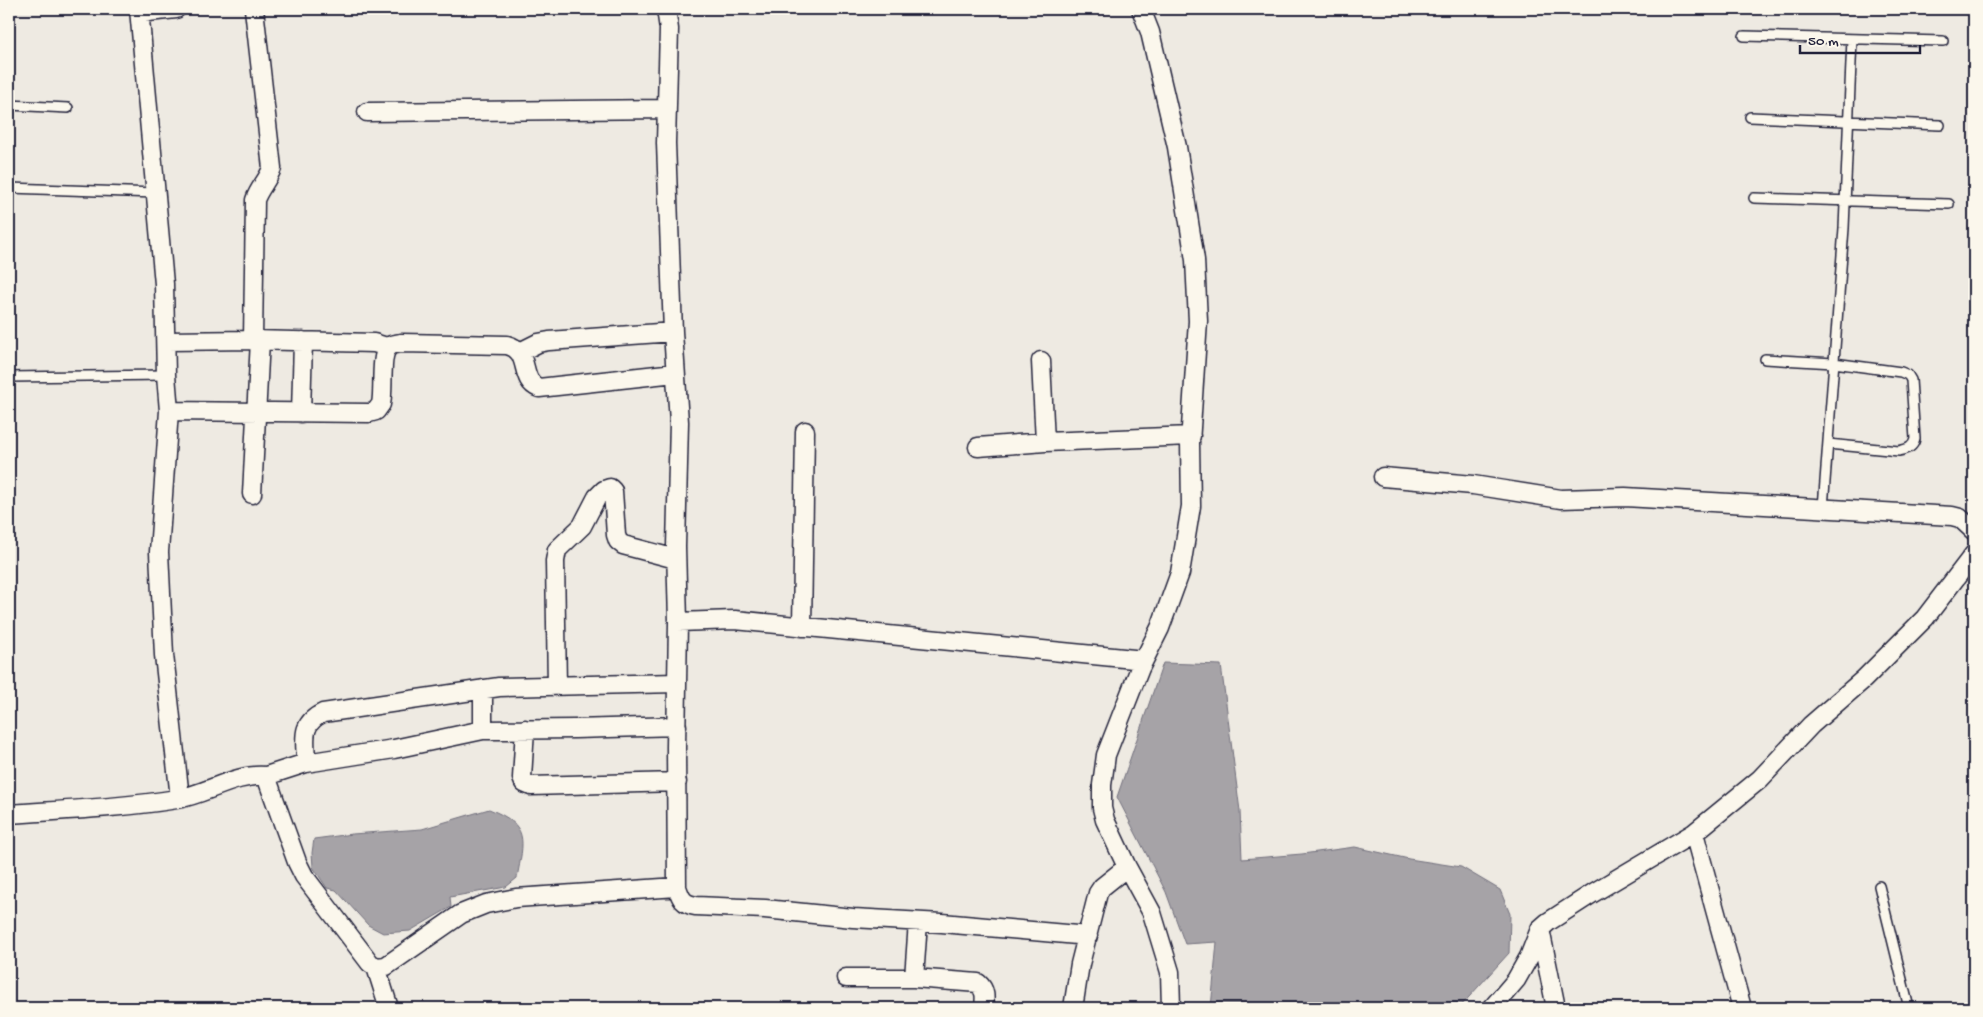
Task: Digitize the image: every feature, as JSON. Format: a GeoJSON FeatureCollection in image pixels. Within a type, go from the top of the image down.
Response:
{"type":"FeatureCollection","features":[{"type":"Feature","properties":{"kind":"street"},"geometry":{"type":"LineString","coordinates":[[176,9],[139,11],[164,284],[166,374],[169,411],[159,552],[164,655],[180,798]]}},
{"type":"Feature","properties":{"kind":"street"},"geometry":{"type":"LineString","coordinates":[[252,494],[257,412],[256,200],[258,192],[272,168],[254,9]]}},
{"type":"Feature","properties":{"kind":"street"},"geometry":{"type":"LineString","coordinates":[[666,9],[669,29],[666,109],[673,332],[679,422],[676,559],[678,622],[677,887],[684,903],[696,906],[765,909],[853,918],[1088,936]]}},
{"type":"Feature","properties":{"kind":"street"},"geometry":{"type":"LineString","coordinates":[[1141,9],[1150,32],[1177,147],[1195,260],[1198,321],[1191,436],[1191,506],[1180,573],[1160,628],[1144,660],[1106,755],[1102,785],[1102,808],[1105,820],[1127,868],[1148,902],[1167,958],[1170,972],[1171,1008]]}},
{"type":"Feature","properties":{"kind":"street"},"geometry":{"type":"LineString","coordinates":[[367,112],[666,109]]}},
{"type":"Feature","properties":{"kind":"street"},"geometry":{"type":"LineString","coordinates":[[520,352],[538,343],[673,332]]}},
{"type":"Feature","properties":{"kind":"street"},"geometry":{"type":"LineString","coordinates":[[166,341],[256,340],[374,343],[387,348]]}},
{"type":"Feature","properties":{"kind":"street"},"geometry":{"type":"LineString","coordinates":[[301,412],[303,341]]}},
{"type":"Feature","properties":{"kind":"street"},"geometry":{"type":"LineString","coordinates":[[169,411],[369,413],[376,411],[382,397],[384,355],[387,348],[393,344],[401,343],[507,345],[515,347],[520,352],[528,380],[533,386],[539,388],[675,373]]}},
{"type":"Feature","properties":{"kind":"street"},"geometry":{"type":"LineString","coordinates":[[1042,361],[1045,442]]}},
{"type":"Feature","properties":{"kind":"street"},"geometry":{"type":"LineString","coordinates":[[802,627],[805,431]]}},
{"type":"Feature","properties":{"kind":"street"},"geometry":{"type":"LineString","coordinates":[[978,447],[1045,442],[1191,436]]}},
{"type":"Feature","properties":{"kind":"street"},"geometry":{"type":"LineString","coordinates":[[1383,477],[1474,485],[1561,499],[1626,497],[1952,516],[1960,518],[1974,531]]}},
{"type":"Feature","properties":{"kind":"street"},"geometry":{"type":"LineString","coordinates":[[557,686],[555,561],[557,550],[582,526],[597,497],[604,490],[610,488],[613,491],[618,541],[623,545],[676,559]]}},
{"type":"Feature","properties":{"kind":"street"},"geometry":{"type":"LineString","coordinates":[[1492,1008],[1516,980],[1530,957],[1540,929],[1586,898],[1694,833],[1773,768],[1811,725],[1859,683],[1910,633],[1974,554]]}},
{"type":"Feature","properties":{"kind":"street"},"geometry":{"type":"LineString","coordinates":[[678,622],[735,620],[1144,660]]}},
{"type":"Feature","properties":{"kind":"street"},"geometry":{"type":"LineString","coordinates":[[306,763],[305,730],[313,718],[323,713],[483,689],[677,683]]}},
{"type":"Feature","properties":{"kind":"street"},"geometry":{"type":"LineString","coordinates":[[483,689],[483,730]]}},
{"type":"Feature","properties":{"kind":"street"},"geometry":{"type":"LineString","coordinates":[[9,814],[126,805],[180,798],[250,776],[266,776],[306,763],[394,749],[483,730],[677,726]]}},
{"type":"Feature","properties":{"kind":"street"},"geometry":{"type":"LineString","coordinates":[[525,729],[522,778],[524,783],[531,786],[677,782]]}},
{"type":"Feature","properties":{"kind":"street"},"geometry":{"type":"LineString","coordinates":[[266,776],[292,850],[304,876],[370,963],[376,967],[389,1008]]}},
{"type":"Feature","properties":{"kind":"street"},"geometry":{"type":"LineString","coordinates":[[1694,833],[1742,1008]]}},
{"type":"Feature","properties":{"kind":"street"},"geometry":{"type":"LineString","coordinates":[[1073,1008],[1078,973],[1098,893],[1102,887],[1127,868]]}},
{"type":"Feature","properties":{"kind":"street"},"geometry":{"type":"LineString","coordinates":[[376,967],[386,966],[461,914],[486,904],[516,898],[677,887]]}},
{"type":"Feature","properties":{"kind":"street"},"geometry":{"type":"LineString","coordinates":[[914,978],[918,922]]}},
{"type":"Feature","properties":{"kind":"street"},"geometry":{"type":"LineString","coordinates":[[1540,929],[1556,1008]]}},
{"type":"Feature","properties":{"kind":"street"},"geometry":{"type":"LineString","coordinates":[[846,978],[914,978],[978,983],[982,986],[985,993],[984,1008]]}},
{"type":"Feature","properties":{"kind":"lane"},"geometry":{"type":"LineString","coordinates":[[1744,36],[1943,41]]}},
{"type":"Feature","properties":{"kind":"lane"},"geometry":{"type":"LineString","coordinates":[[1823,508],[1845,202],[1852,39]]}},
{"type":"Feature","properties":{"kind":"lane"},"geometry":{"type":"LineString","coordinates":[[9,105],[68,108]]}},
{"type":"Feature","properties":{"kind":"lane"},"geometry":{"type":"LineString","coordinates":[[1750,117],[1940,125]]}},
{"type":"Feature","properties":{"kind":"lane"},"geometry":{"type":"LineString","coordinates":[[9,188],[156,193]]}},
{"type":"Feature","properties":{"kind":"lane"},"geometry":{"type":"LineString","coordinates":[[1754,198],[1949,204]]}},
{"type":"Feature","properties":{"kind":"lane"},"geometry":{"type":"LineString","coordinates":[[1765,359],[1834,362],[1900,372],[1908,375],[1912,380],[1915,439],[1913,445],[1908,449],[1899,451],[1828,444]]}},
{"type":"Feature","properties":{"kind":"lane"},"geometry":{"type":"LineString","coordinates":[[9,377],[166,374]]}},
{"type":"Feature","properties":{"kind":"lane"},"geometry":{"type":"LineString","coordinates":[[1879,886],[1909,1008]]}},
{"type":"Feature","properties":{"kind":"shaded area"},"geometry":{"type":"Polygon","coordinates":[[[1163,663],[1221,665],[1240,811],[1242,859],[1355,847],[1409,859],[1461,867],[1500,890],[1510,914],[1509,953],[1459,1008],[1211,1008],[1217,942],[1185,944],[1166,892],[1117,797],[1163,663]]]}},
{"type":"Feature","properties":{"kind":"shaded area"},"geometry":{"type":"Polygon","coordinates":[[[489,809],[512,821],[521,835],[522,844],[517,878],[506,887],[450,897],[451,907],[410,931],[383,933],[368,925],[336,890],[327,888],[313,867],[314,839],[422,829],[489,809]]]}}]}
